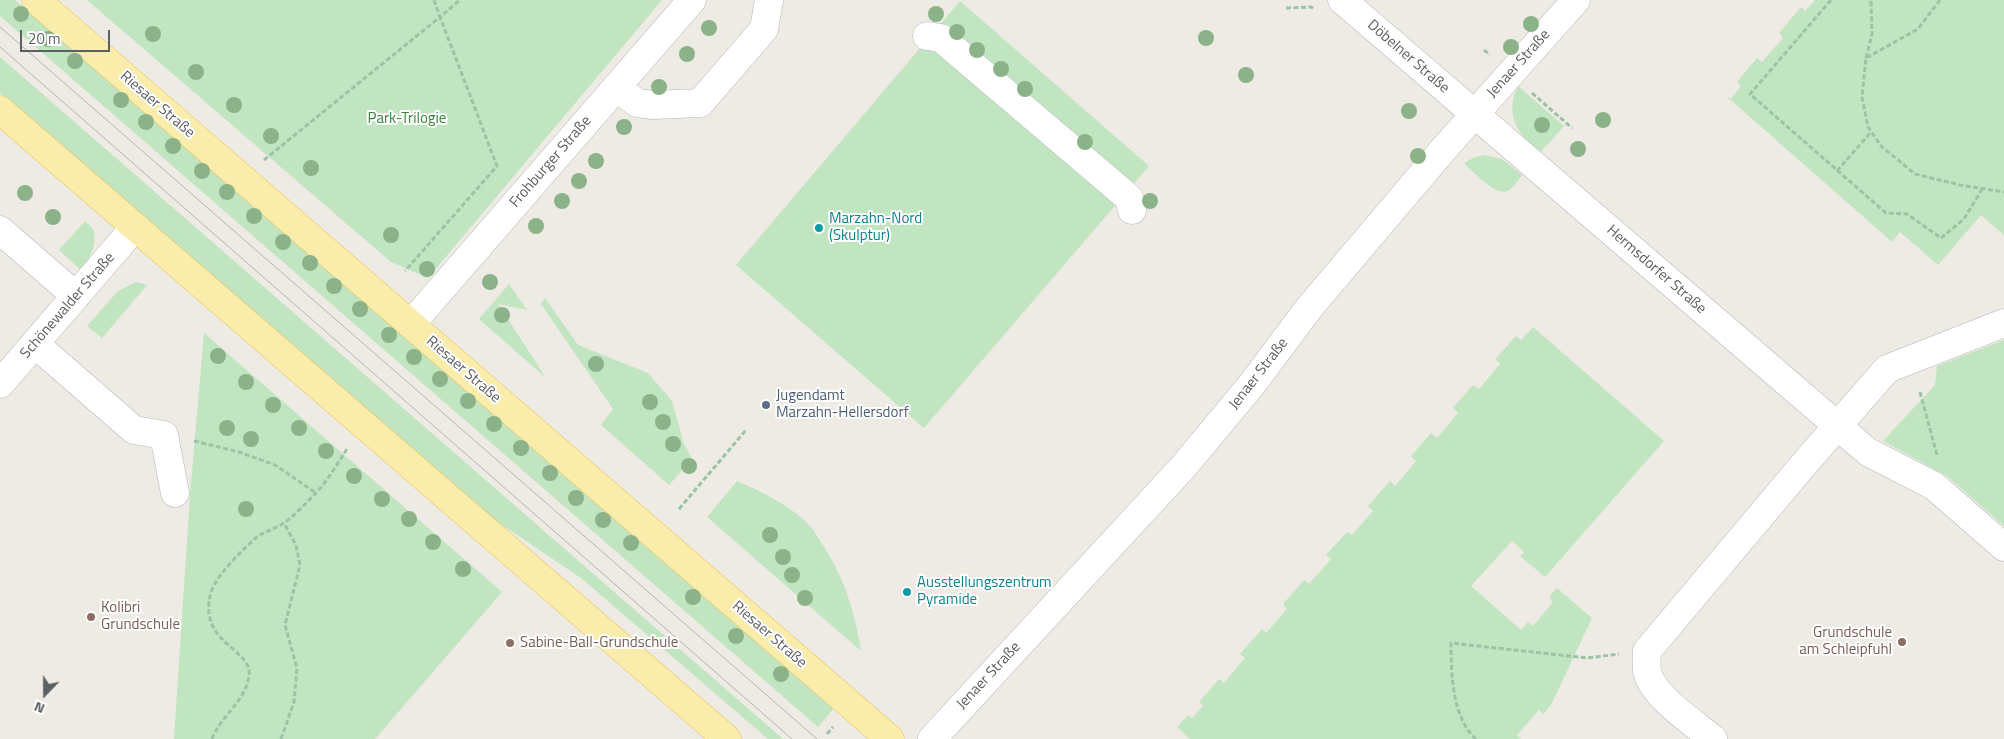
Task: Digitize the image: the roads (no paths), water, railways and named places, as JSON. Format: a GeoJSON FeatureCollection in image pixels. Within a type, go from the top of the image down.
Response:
{"type":"FeatureCollection","features":[{"type":"Feature","properties":{"kind":"main road","name":"Riesaer Straße"},"geometry":{"type":"LineString","coordinates":[[36,0],[890,739]]}},
{"type":"Feature","properties":{"kind":"main road"},"geometry":{"type":"LineString","coordinates":[[0,110],[727,739]]}},
{"type":"Feature","properties":{"kind":"street","name":"Frohburger Straße"},"geometry":{"type":"LineString","coordinates":[[410,324],[692,0]]}},
{"type":"Feature","properties":{"kind":"street"},"geometry":{"type":"LineString","coordinates":[[616,87],[637,103],[653,105],[700,103],[764,29],[769,0]]}},
{"type":"Feature","properties":{"kind":"street","name":"Döbelner Straße"},"geometry":{"type":"LineString","coordinates":[[1342,0],[1474,115]]}},
{"type":"Feature","properties":{"kind":"street","name":"Jenaer Straße"},"geometry":{"type":"LineString","coordinates":[[932,739],[1184,466],[1253,383],[1309,308],[1474,115],[1576,0]]}},
{"type":"Feature","properties":{"kind":"street"},"geometry":{"type":"LineString","coordinates":[[927,36],[941,38],[1129,198],[1132,210]]}},
{"type":"Feature","properties":{"kind":"street","name":"Hermsdorfer Straße"},"geometry":{"type":"LineString","coordinates":[[1474,115],[1868,452],[1934,486],[2004,547]]}},
{"type":"Feature","properties":{"kind":"street","name":"Schönewalder Straße"},"geometry":{"type":"LineString","coordinates":[[0,384],[135,227]]}},
{"type":"Feature","properties":{"kind":"street"},"geometry":{"type":"LineString","coordinates":[[0,230],[76,296]]}},
{"type":"Feature","properties":{"kind":"street"},"geometry":{"type":"LineString","coordinates":[[1712,739],[1659,693],[1651,681],[1647,670],[1647,651],[1888,369],[2004,323]]}},
{"type":"Feature","properties":{"kind":"street"},"geometry":{"type":"LineString","coordinates":[[35,344],[134,430],[164,436],[175,493]]}},
{"type":"Feature","properties":{"kind":"tram line"},"geometry":{"type":"LineString","coordinates":[[0,27],[817,739]]}},
{"type":"Feature","properties":{"kind":"tram line"},"geometry":{"type":"LineString","coordinates":[[0,47],[792,739]]}},
{"type":"Feature","properties":{"kind":"place","name":"Marzahn-Nord (Skulptur)"},"geometry":{"type":"Point","coordinates":[819,228]}},
{"type":"Feature","properties":{"kind":"place","name":"Jugendamt Marzahn-Hellersdorf"},"geometry":{"type":"Point","coordinates":[766,405]}},
{"type":"Feature","properties":{"kind":"place","name":"Ausstellungszentrum Pyramide"},"geometry":{"type":"Point","coordinates":[907,592]}},
{"type":"Feature","properties":{"kind":"place","name":"Kolibri Grundschule"},"geometry":{"type":"Point","coordinates":[91,617]}},
{"type":"Feature","properties":{"kind":"place","name":"Grundschule am Schleipfuhl"},"geometry":{"type":"Point","coordinates":[1902,642]}},
{"type":"Feature","properties":{"kind":"place","name":"Sabine-Ball-Grundschule"},"geometry":{"type":"Point","coordinates":[510,643]}},
{"type":"Feature","properties":{"kind":"park label","name":"Park-Trilogie"},"geometry":{"type":"Point","coordinates":[407,119]}}]}
